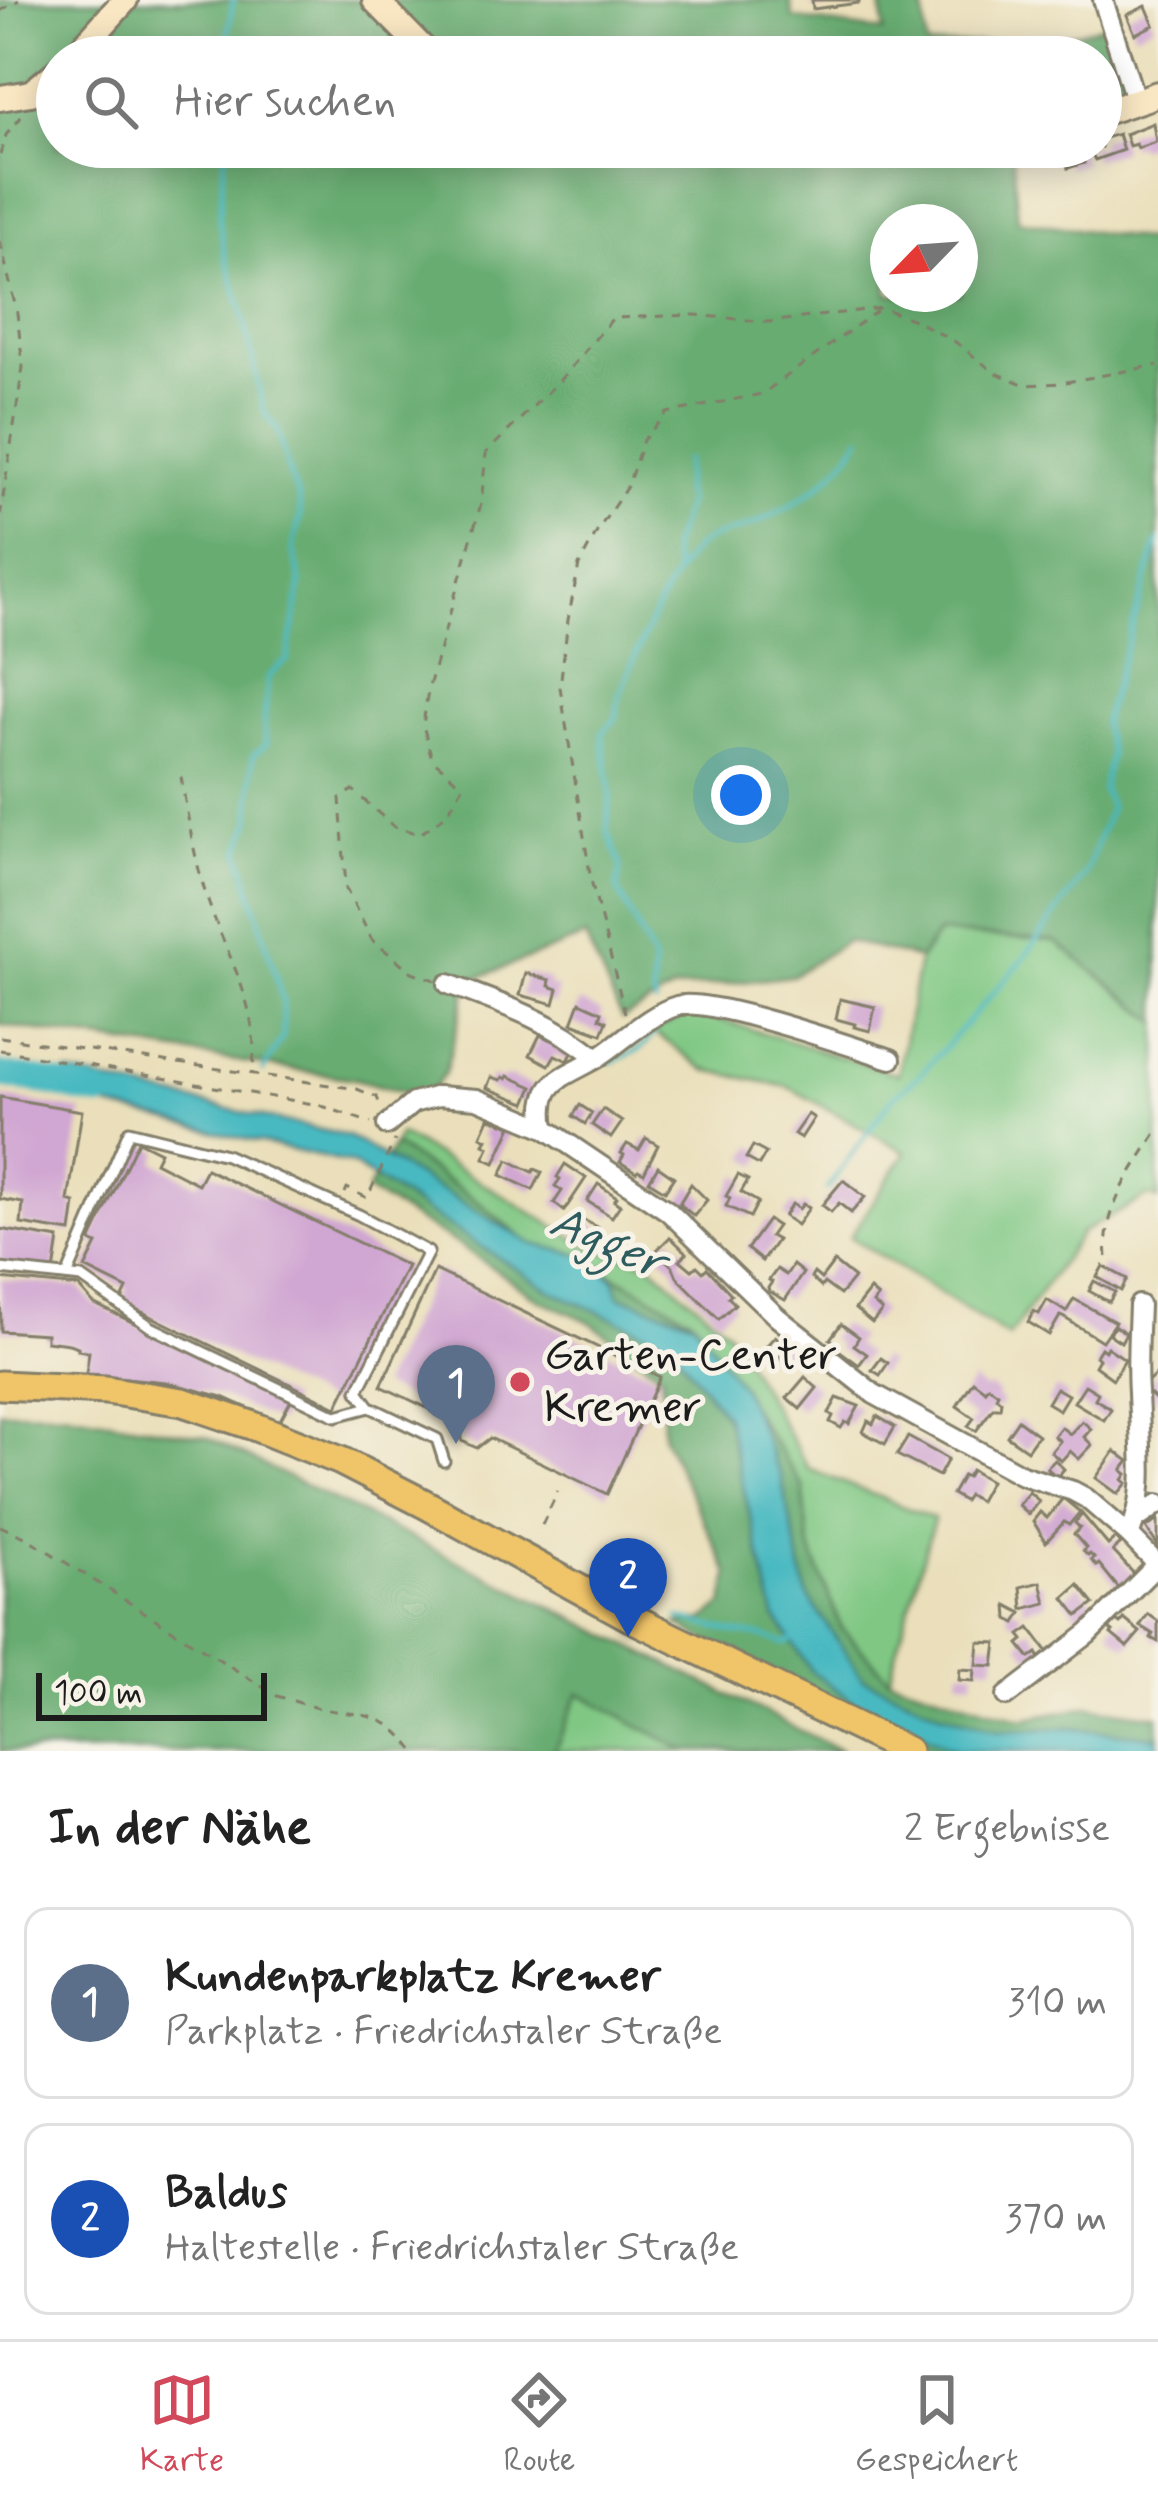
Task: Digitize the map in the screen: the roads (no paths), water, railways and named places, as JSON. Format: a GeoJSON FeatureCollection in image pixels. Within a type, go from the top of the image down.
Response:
{"type":"FeatureCollection","features":[{"type":"Feature","properties":{"kind":"main road"},"geometry":{"type":"LineString","coordinates":[[93,36],[125,0]]}},
{"type":"Feature","properties":{"kind":"main road"},"geometry":{"type":"LineString","coordinates":[[375,0],[410,36]]}},
{"type":"Feature","properties":{"kind":"main road"},"geometry":{"type":"LineString","coordinates":[[0,98],[36,89]]}},
{"type":"Feature","properties":{"kind":"main road"},"geometry":{"type":"LineString","coordinates":[[0,1384],[106,1390],[183,1402],[341,1461],[632,1618],[907,1751]]}},
{"type":"Feature","properties":{"kind":"street"},"geometry":{"type":"LineString","coordinates":[[1103,0],[1119,36]]}},
{"type":"Feature","properties":{"kind":"street"},"geometry":{"type":"LineString","coordinates":[[1122,42],[1147,98]]}},
{"type":"Feature","properties":{"kind":"street"},"geometry":{"type":"LineString","coordinates":[[448,985],[527,1012],[597,1058]]}},
{"type":"Feature","properties":{"kind":"street"},"geometry":{"type":"LineString","coordinates":[[545,1128],[544,1095],[552,1084],[678,1005],[711,1006],[891,1059]]}},
{"type":"Feature","properties":{"kind":"street"},"geometry":{"type":"LineString","coordinates":[[387,1125],[413,1102],[438,1096],[477,1099],[545,1128],[668,1211],[776,1317],[874,1394],[1022,1475],[1073,1491],[1133,1527],[1158,1565],[1088,1634],[1007,1696]]}},
{"type":"Feature","properties":{"kind":"street"},"geometry":{"type":"LineString","coordinates":[[1133,1527],[1143,1457],[1138,1305]]}},
{"type":"Feature","properties":{"kind":"street"},"geometry":{"type":"LineString","coordinates":[[1133,1527],[1158,1504]]}},
{"type":"Feature","properties":{"kind":"lane"},"geometry":{"type":"LineString","coordinates":[[67,1276],[129,1131],[226,1155],[359,1215],[428,1252],[358,1391],[370,1407],[437,1438],[444,1461]]}},
{"type":"Feature","properties":{"kind":"lane"},"geometry":{"type":"LineString","coordinates":[[0,1269],[82,1278],[151,1327],[336,1416],[370,1407]]}},
{"type":"Feature","properties":{"kind":"water"},"geometry":{"type":"Polygon","coordinates":[[[68,1073],[348,1136],[533,1244],[586,1256],[615,1280],[619,1296],[694,1321],[743,1389],[781,1477],[807,1595],[863,1678],[942,1713],[1001,1731],[1068,1728],[1158,1737],[1158,1751],[958,1751],[855,1703],[811,1671],[775,1617],[726,1417],[670,1343],[551,1291],[351,1164],[70,1098],[68,1073]]]}},
{"type":"Feature","properties":{"kind":"waterway"},"geometry":{"type":"LineString","coordinates":[[228,36],[233,0]]}},
{"type":"Feature","properties":{"kind":"waterway"},"geometry":{"type":"LineString","coordinates":[[224,168],[219,219],[225,257],[241,305],[264,412],[278,430],[300,517],[293,548],[301,583],[288,659],[268,677],[266,744],[253,755],[251,820],[240,852],[283,1002],[283,1036],[263,1071]]}},
{"type":"Feature","properties":{"kind":"waterway"},"geometry":{"type":"LineString","coordinates":[[656,1004],[653,960],[617,888],[621,867],[607,828],[611,794],[602,733],[616,719],[619,696],[663,596],[696,548],[797,502],[839,467],[861,437]]}},
{"type":"Feature","properties":{"kind":"waterway"},"geometry":{"type":"LineString","coordinates":[[675,570],[671,550],[687,502],[686,459]]}},
{"type":"Feature","properties":{"kind":"waterway"},"geometry":{"type":"LineString","coordinates":[[827,1189],[893,1097],[921,1074],[1021,962],[1086,873],[1110,807],[1102,789],[1110,755],[1103,723],[1158,541]]}},
{"type":"Feature","properties":{"kind":"waterway"},"geometry":{"type":"LineString","coordinates":[[611,1062],[645,1045],[657,1025]]}},
{"type":"Feature","properties":{"kind":"waterway","name":"Agger"},"geometry":{"type":"LineString","coordinates":[[0,1075],[102,1095]]}},
{"type":"Feature","properties":{"kind":"waterway"},"geometry":{"type":"LineString","coordinates":[[679,1618],[784,1644],[794,1639]]}},
{"type":"Feature","properties":{"kind":"place","name":"Garten-Center Kremer"},"geometry":{"type":"Point","coordinates":[520,1382]}},
{"type":"Feature","properties":{"kind":"place","name":"Kundenparkplatz Kremer"},"geometry":{"type":"Point","coordinates":[456,1444]}},
{"type":"Feature","properties":{"kind":"place","name":"Baldus"},"geometry":{"type":"Point","coordinates":[628,1637]}}]}
